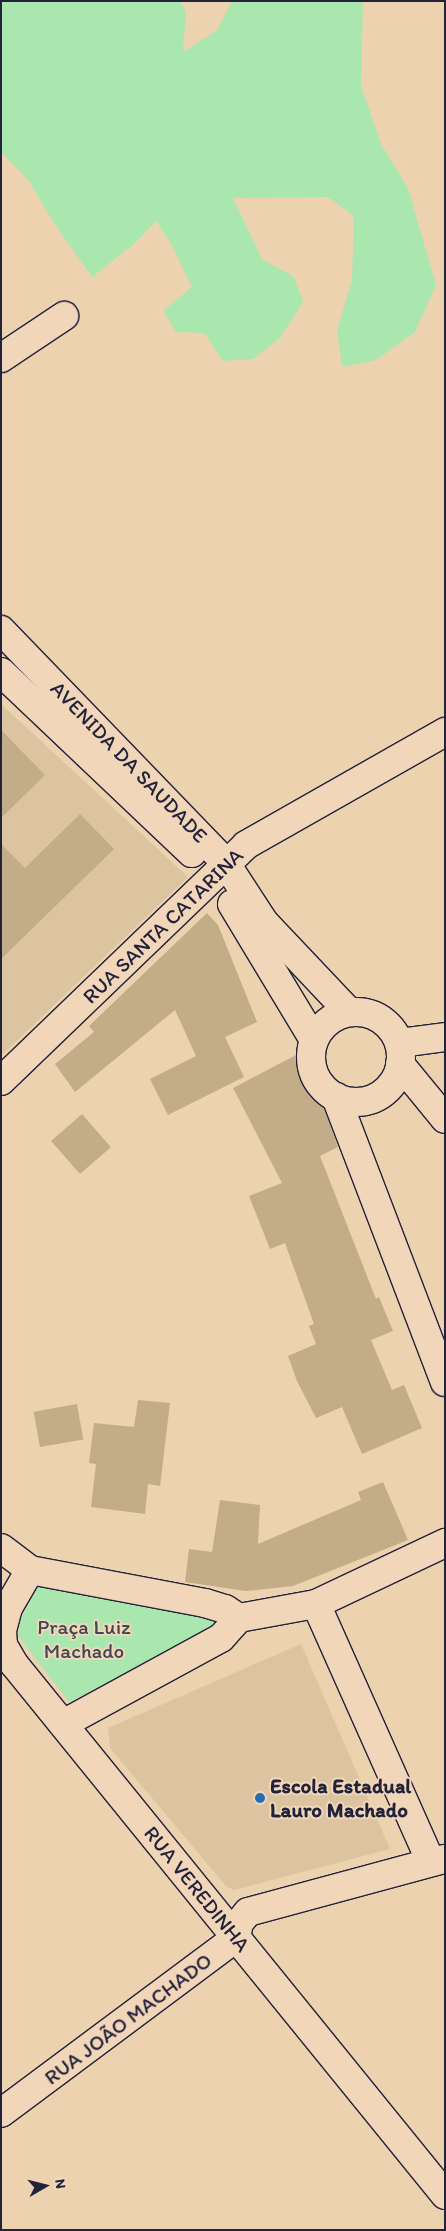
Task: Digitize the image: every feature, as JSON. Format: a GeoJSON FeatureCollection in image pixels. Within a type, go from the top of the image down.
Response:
{"type":"FeatureCollection","features":[{"type":"Feature","properties":{"kind":"street"},"geometry":{"type":"LineString","coordinates":[[1,358],[64,316]]}},
{"type":"Feature","properties":{"kind":"street","name":"AVENIDA DA SAUDADE"},"geometry":{"type":"LineString","coordinates":[[1,630],[220,868],[264,922],[349,1012]]}},
{"type":"Feature","properties":{"kind":"street","name":"AVENIDA DA SAUDADE"},"geometry":{"type":"LineString","coordinates":[[1,672],[220,868],[314,1040]]}},
{"type":"Feature","properties":{"kind":"street","name":"RUA SANTA CATARINA"},"geometry":{"type":"LineString","coordinates":[[1,1081],[246,845],[445,732]]}},
{"type":"Feature","properties":{"kind":"street"},"geometry":{"type":"LineString","coordinates":[[400,1054],[394,1080],[384,1093],[368,1100],[352,1102],[336,1097],[319,1082],[311,1062],[314,1040],[327,1021],[349,1012],[365,1012],[380,1018],[392,1029],[400,1054],[445,1119]]}},
{"type":"Feature","properties":{"kind":"street"},"geometry":{"type":"LineString","coordinates":[[400,1054],[445,1038]]}},
{"type":"Feature","properties":{"kind":"street"},"geometry":{"type":"LineString","coordinates":[[336,1097],[445,1382]]}},
{"type":"Feature","properties":{"kind":"street"},"geometry":{"type":"LineString","coordinates":[[63,1724],[222,1638],[239,1618],[316,1604],[445,1542]]}},
{"type":"Feature","properties":{"kind":"street"},"geometry":{"type":"LineString","coordinates":[[1,1548],[30,1570],[205,1603],[225,1609],[239,1618]]}},
{"type":"Feature","properties":{"kind":"street","name":"RUA VEREDINHA"},"geometry":{"type":"LineString","coordinates":[[30,1570],[8,1608],[2,1630],[3,1645],[14,1664],[445,2195]]}},
{"type":"Feature","properties":{"kind":"street"},"geometry":{"type":"LineString","coordinates":[[236,1938],[239,1923],[248,1912],[258,1907],[438,1860],[316,1604]]}},
{"type":"Feature","properties":{"kind":"street","name":"RUA JOÃO MACHADO"},"geometry":{"type":"LineString","coordinates":[[1,2113],[236,1938]]}},
{"type":"Feature","properties":{"kind":"shaded area"},"geometry":{"type":"Polygon","coordinates":[[[1,704],[188,877],[1,1056],[1,704]]]}},
{"type":"Feature","properties":{"kind":"shaded area","name":"Escola Estadual Lauro Machado"},"geometry":{"type":"Polygon","coordinates":[[[301,1644],[390,1849],[234,1890],[226,1886],[110,1748],[108,1728],[301,1644]]]}},
{"type":"Feature","properties":{"kind":"green space"},"geometry":{"type":"Polygon","coordinates":[[[1,1],[180,1],[186,12],[183,52],[217,30],[232,1],[363,1],[361,86],[381,144],[408,188],[436,285],[415,332],[376,360],[342,367],[337,330],[352,280],[354,216],[328,197],[233,198],[262,259],[294,277],[303,302],[280,338],[253,359],[223,361],[204,333],[176,332],[163,311],[192,287],[171,244],[156,221],[134,244],[92,277],[54,223],[29,181],[1,152],[1,1]]]}},
{"type":"Feature","properties":{"kind":"green space","name":"Praça Luiz Machado"},"geometry":{"type":"Polygon","coordinates":[[[39,1583],[221,1619],[216,1629],[69,1702],[18,1636],[19,1623],[39,1583]]]}},
{"type":"Feature","properties":{"kind":"building"},"geometry":{"type":"Polygon","coordinates":[[[1,730],[45,775],[1,818],[1,730]]]}},
{"type":"Feature","properties":{"kind":"building"},"geometry":{"type":"Polygon","coordinates":[[[80,814],[114,849],[1,959],[1,844],[25,868],[80,814]]]}},
{"type":"Feature","properties":{"kind":"building"},"geometry":{"type":"Polygon","coordinates":[[[207,913],[218,925],[257,1022],[225,1037],[244,1077],[168,1115],[150,1079],[196,1056],[175,1010],[75,1092],[55,1064],[94,1032],[89,1026],[207,913]]]}},
{"type":"Feature","properties":{"kind":"building"},"geometry":{"type":"Polygon","coordinates":[[[296,1055],[326,1113],[338,1147],[320,1156],[376,1299],[379,1297],[393,1331],[371,1340],[392,1390],[404,1385],[422,1428],[362,1454],[342,1407],[316,1418],[297,1381],[288,1356],[316,1344],[309,1326],[314,1324],[285,1243],[270,1249],[249,1196],[282,1183],[233,1088],[296,1055]]]}},
{"type":"Feature","properties":{"kind":"building"},"geometry":{"type":"Polygon","coordinates":[[[82,1114],[111,1147],[80,1174],[51,1141],[82,1114]]]}},
{"type":"Feature","properties":{"kind":"building"},"geometry":{"type":"Polygon","coordinates":[[[138,1400],[170,1403],[160,1486],[148,1484],[145,1514],[91,1507],[96,1464],[89,1463],[94,1423],[134,1427],[138,1400]]]}},
{"type":"Feature","properties":{"kind":"building"},"geometry":{"type":"Polygon","coordinates":[[[77,1404],[83,1439],[40,1447],[34,1412],[77,1404]]]}},
{"type":"Feature","properties":{"kind":"building"},"geometry":{"type":"Polygon","coordinates":[[[383,1482],[408,1540],[293,1586],[246,1591],[185,1582],[189,1549],[212,1552],[220,1500],[260,1505],[258,1544],[361,1500],[358,1492],[383,1482]]]}},
{"type":"Feature","properties":{"kind":"place","name":"Escola Estadual Lauro Machado"},"geometry":{"type":"Point","coordinates":[260,1798]}}]}
